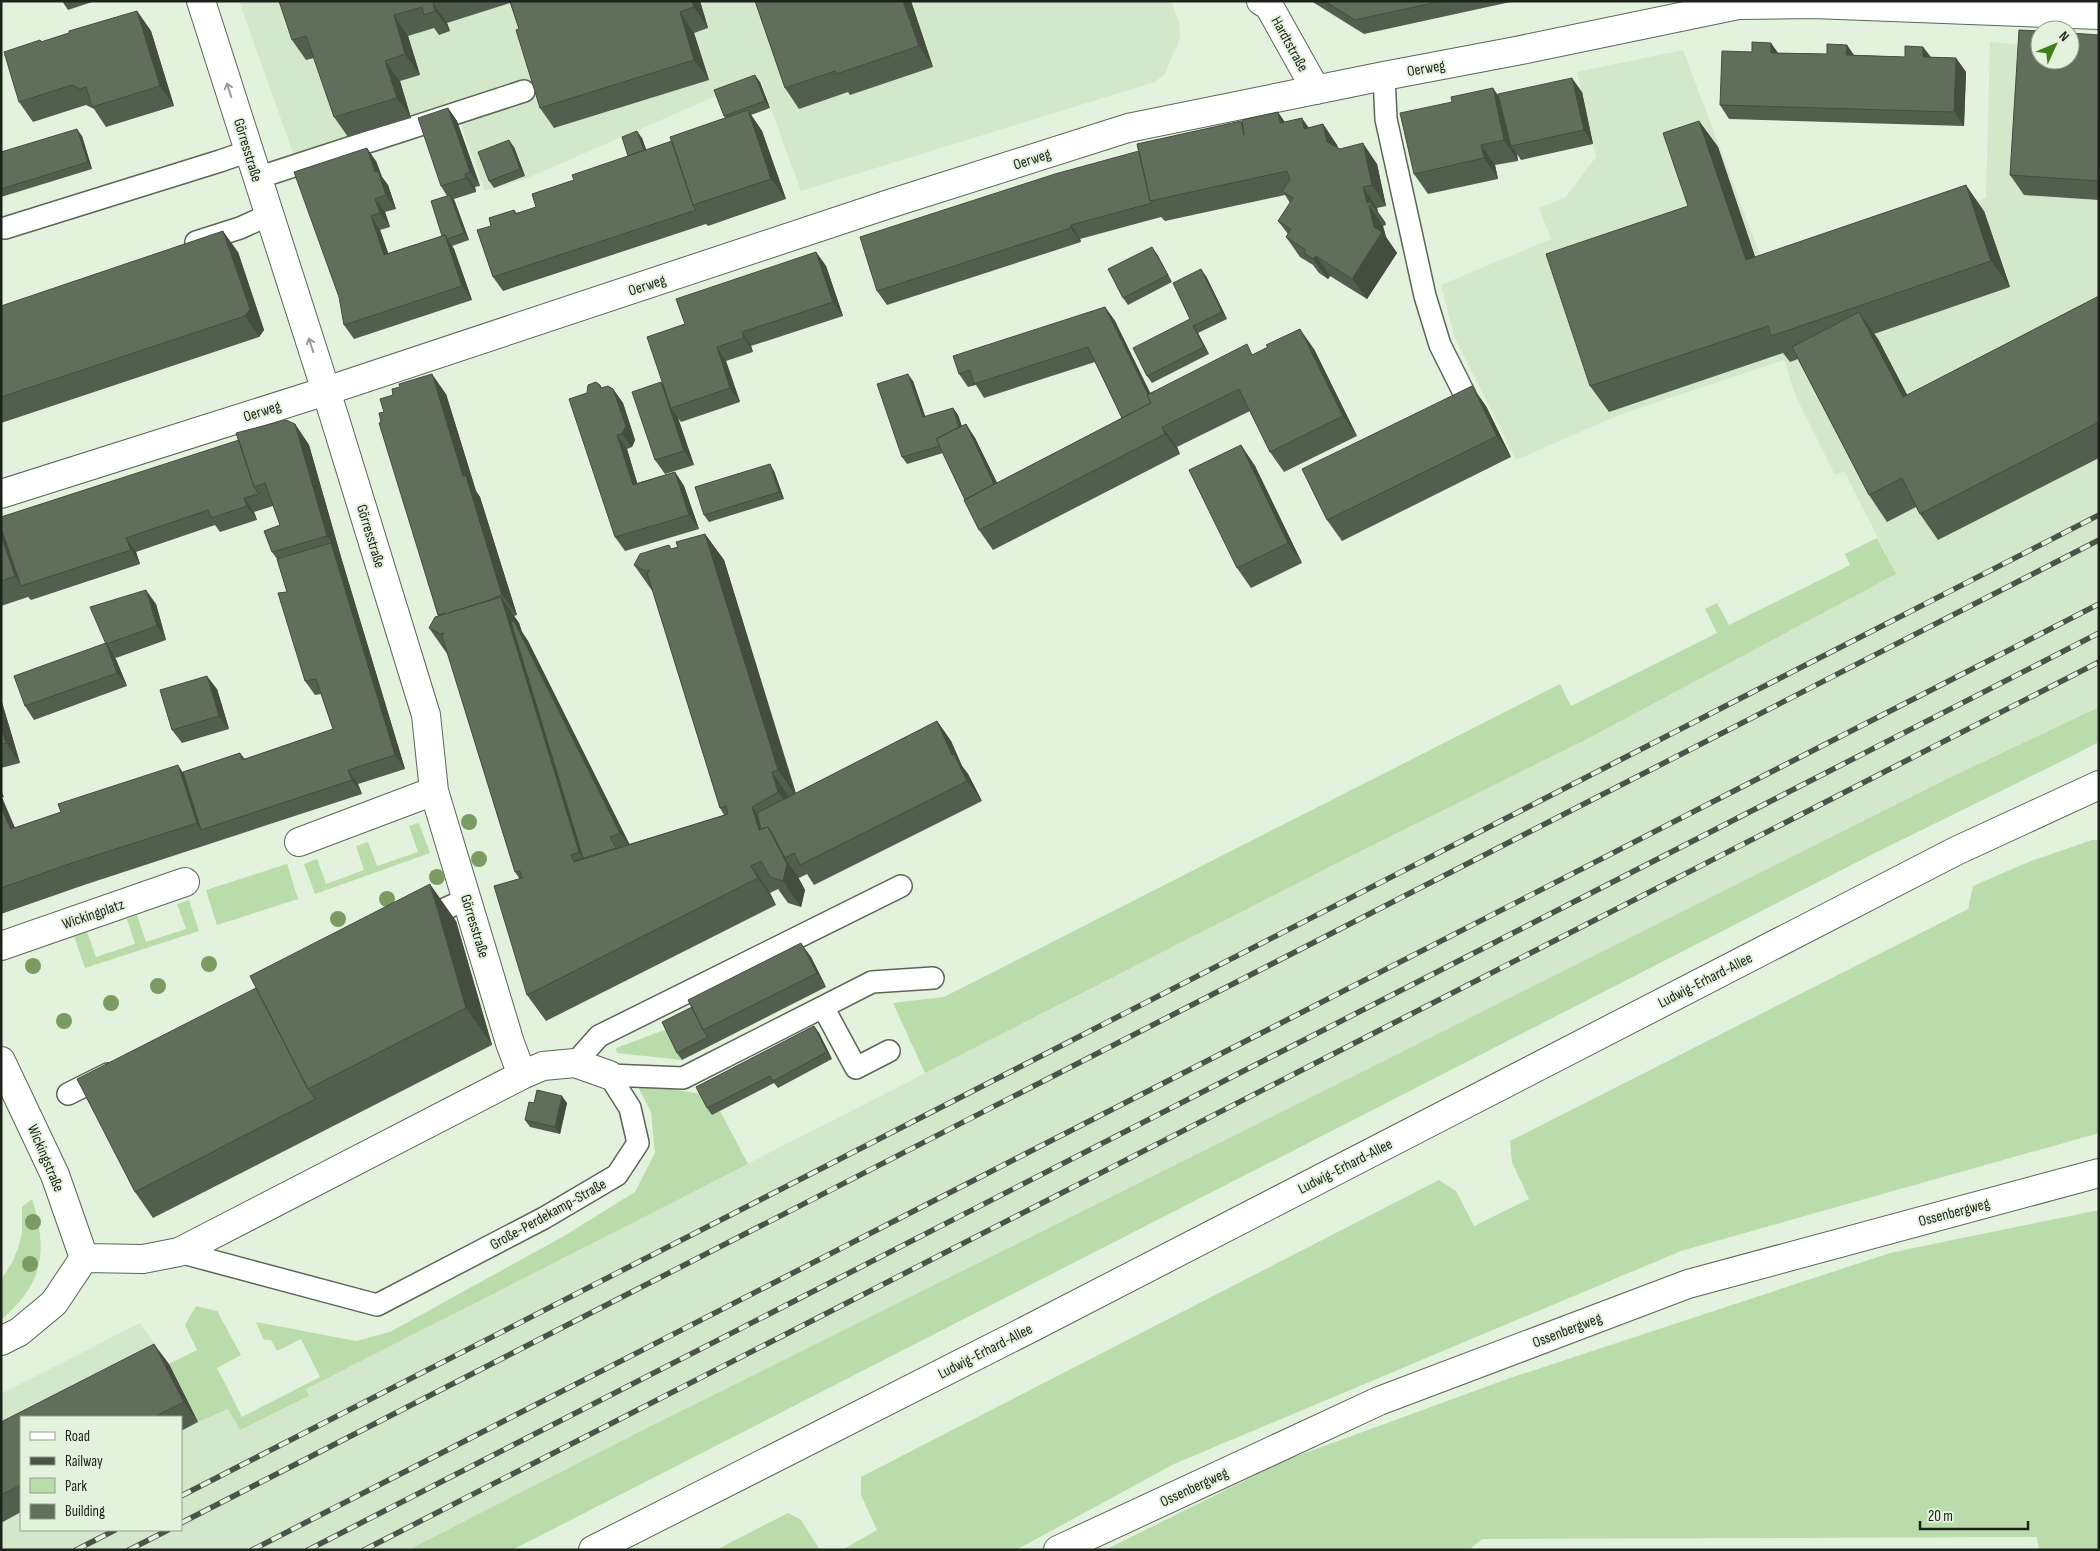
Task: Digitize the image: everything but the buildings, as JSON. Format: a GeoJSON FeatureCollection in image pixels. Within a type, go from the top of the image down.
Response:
{"type":"FeatureCollection","features":[{"type":"Feature","properties":{"kind":"main road","name":"Görresstraße"},"geometry":{"type":"LineString","coordinates":[[201,1],[326,391],[426,715],[434,791],[522,1075]]}},
{"type":"Feature","properties":{"kind":"main road","name":"Hardtstraße"},"geometry":{"type":"LineString","coordinates":[[1261,1],[1269,6],[1316,90]]}},
{"type":"Feature","properties":{"kind":"main road","name":"Oerweg"},"geometry":{"type":"LineString","coordinates":[[1,494],[326,391],[889,204],[1128,128],[1516,51],[1738,3],[1822,4],[2099,15]]}},
{"type":"Feature","properties":{"kind":"main road","name":"Ludwig-Erhard-Allee"},"geometry":{"type":"LineString","coordinates":[[594,1550],[1025,1331],[1956,851],[2099,785]]}},
{"type":"Feature","properties":{"kind":"main road"},"geometry":{"type":"LineString","coordinates":[[299,842],[434,791]]}},
{"type":"Feature","properties":{"kind":"main road","name":"Wickingplatz"},"geometry":{"type":"LineString","coordinates":[[1,946],[185,882]]}},
{"type":"Feature","properties":{"kind":"main road","name":"Wickingstraße"},"geometry":{"type":"LineString","coordinates":[[1,1060],[55,1175],[84,1258]]}},
{"type":"Feature","properties":{"kind":"main road","name":"Große-Perdekamp-Straße"},"geometry":{"type":"LineString","coordinates":[[84,1258],[143,1259],[180,1252],[522,1075],[543,1066],[575,1064],[609,1075]]}},
{"type":"Feature","properties":{"kind":"main road","name":"Ossenbergweg"},"geometry":{"type":"LineString","coordinates":[[1058,1550],[1379,1401],[1688,1284],[2099,1173]]}},
{"type":"Feature","properties":{"kind":"main road"},"geometry":{"type":"LineString","coordinates":[[1,1341],[19,1332],[54,1303],[84,1258]]}},
{"type":"Feature","properties":{"kind":"lane"},"geometry":{"type":"LineString","coordinates":[[1384,76],[1386,119],[1425,296],[1440,345],[1465,394]]}},
{"type":"Feature","properties":{"kind":"lane"},"geometry":{"type":"LineString","coordinates":[[257,178],[524,91]]}},
{"type":"Feature","properties":{"kind":"lane"},"geometry":{"type":"LineString","coordinates":[[5,228],[249,151]]}},
{"type":"Feature","properties":{"kind":"lane"},"geometry":{"type":"LineString","coordinates":[[176,249],[240,228],[269,215]]}},
{"type":"Feature","properties":{"kind":"lane"},"geometry":{"type":"LineString","coordinates":[[575,1064],[599,1036],[901,886]]}},
{"type":"Feature","properties":{"kind":"lane"},"geometry":{"type":"LineString","coordinates":[[402,929],[467,899]]}},
{"type":"Feature","properties":{"kind":"lane"},"geometry":{"type":"LineString","coordinates":[[609,1075],[683,1078],[872,982],[933,978]]}},
{"type":"Feature","properties":{"kind":"lane"},"geometry":{"type":"LineString","coordinates":[[823,1006],[856,1068],[888,1051]]}},
{"type":"Feature","properties":{"kind":"lane"},"geometry":{"type":"LineString","coordinates":[[68,1094],[129,1063]]}},
{"type":"Feature","properties":{"kind":"lane","name":"Große-Perdekamp-Straße"},"geometry":{"type":"LineString","coordinates":[[180,1252],[377,1305],[544,1218],[617,1175],[638,1143],[630,1108],[609,1075]]}},
{"type":"Feature","properties":{"kind":"shaded area"},"geometry":{"type":"Polygon","coordinates":[[[239,1],[1171,1],[1179,22],[1180,38],[1165,74],[1155,82],[801,191],[761,81],[716,96],[525,179],[485,191],[459,119],[299,170],[239,1]]]}},
{"type":"Feature","properties":{"kind":"shaded area"},"geometry":{"type":"Polygon","coordinates":[[[1990,42],[2030,45],[2030,70],[2080,70],[2080,56],[2099,49],[2099,707],[1945,780],[641,1431],[408,1550],[1,1550],[1,1394],[140,1323],[169,1364],[198,1422],[228,1409],[240,1430],[309,1396],[306,1389],[1357,853],[1587,739],[1896,574],[1844,471],[1835,475],[1797,399],[1784,360],[1621,414],[1516,460],[1454,336],[1441,285],[1551,239],[1539,208],[1565,198],[1596,157],[1577,72],[1683,50],[1767,274],[1986,198],[1990,42]]]}},
{"type":"Feature","properties":{"kind":"green space"},"geometry":{"type":"Polygon","coordinates":[[[1877,538],[1896,574],[1587,739],[1357,853],[925,1073],[893,1003],[944,997],[1560,684],[1571,706],[1717,633],[1705,609],[1717,603],[1729,625],[1850,565],[1845,554],[1877,538]]]}},
{"type":"Feature","properties":{"kind":"green space"},"geometry":{"type":"Polygon","coordinates":[[[2099,707],[2099,742],[1875,853],[512,1550],[408,1550],[641,1431],[1945,780],[2099,707]]]}},
{"type":"Feature","properties":{"kind":"green space"},"geometry":{"type":"Polygon","coordinates":[[[419,823],[430,853],[315,894],[304,864],[317,859],[326,884],[364,870],[356,846],[368,842],[377,866],[418,852],[409,826],[419,823]]]}},
{"type":"Feature","properties":{"kind":"green space"},"geometry":{"type":"Polygon","coordinates":[[[2092,840],[2099,840],[2099,1133],[1681,1251],[1174,1464],[1016,1550],[842,1550],[877,1530],[861,1495],[861,1477],[1439,1180],[1456,1191],[1474,1226],[1529,1199],[1512,1162],[1510,1141],[1968,909],[1973,886],[2031,861],[2092,840]]]}},
{"type":"Feature","properties":{"kind":"green space"},"geometry":{"type":"Polygon","coordinates":[[[287,864],[298,899],[217,925],[206,890],[287,864]]]}},
{"type":"Feature","properties":{"kind":"green space"},"geometry":{"type":"Polygon","coordinates":[[[189,900],[199,931],[85,968],[74,936],[87,932],[96,957],[135,944],[127,919],[137,915],[146,942],[186,929],[177,904],[189,900]]]}},
{"type":"Feature","properties":{"kind":"green space"},"geometry":{"type":"Polygon","coordinates":[[[667,1029],[682,1060],[617,1053],[616,1048],[667,1029]]]}},
{"type":"Feature","properties":{"kind":"green space"},"geometry":{"type":"Polygon","coordinates":[[[636,1083],[701,1094],[720,1111],[748,1164],[306,1389],[309,1396],[240,1430],[228,1409],[198,1422],[169,1364],[197,1350],[185,1325],[196,1306],[217,1311],[241,1355],[217,1368],[242,1417],[320,1377],[301,1339],[277,1351],[271,1340],[264,1340],[256,1322],[356,1341],[390,1332],[564,1236],[635,1192],[655,1153],[651,1112],[636,1083]]]}},
{"type":"Feature","properties":{"kind":"green space"},"geometry":{"type":"Polygon","coordinates":[[[32,1199],[40,1235],[39,1265],[26,1293],[1,1320],[1,1280],[12,1263],[18,1248],[22,1234],[22,1207],[32,1199]]]}},
{"type":"Feature","properties":{"kind":"green space"},"geometry":{"type":"Polygon","coordinates":[[[2099,1210],[2099,1550],[2039,1550],[2037,1537],[1482,1539],[1469,1550],[1105,1550],[1286,1460],[1510,1378],[1890,1253],[2099,1210]]]}},
{"type":"Feature","properties":{"kind":"green space"},"geometry":{"type":"Polygon","coordinates":[[[788,1513],[801,1520],[820,1550],[716,1550],[788,1513]]]}},
{"type":"Feature","properties":{"kind":"railway"},"geometry":{"type":"LineString","coordinates":[[182,1495],[2099,515]]}},
{"type":"Feature","properties":{"kind":"railway"},"geometry":{"type":"LineString","coordinates":[[182,1522],[2099,540]]}},
{"type":"Feature","properties":{"kind":"railway"},"geometry":{"type":"LineString","coordinates":[[252,1550],[2099,604]]}},
{"type":"Feature","properties":{"kind":"railway"},"geometry":{"type":"LineString","coordinates":[[308,1550],[2099,633]]}},
{"type":"Feature","properties":{"kind":"railway"},"geometry":{"type":"LineString","coordinates":[[364,1550],[2099,662]]}},
{"type":"Feature","properties":{"kind":"railway"},"geometry":{"type":"LineString","coordinates":[[76,1550],[113,1531]]}},
{"type":"Feature","properties":{"kind":"railway"},"geometry":{"type":"LineString","coordinates":[[129,1550],[166,1531]]}}]}
